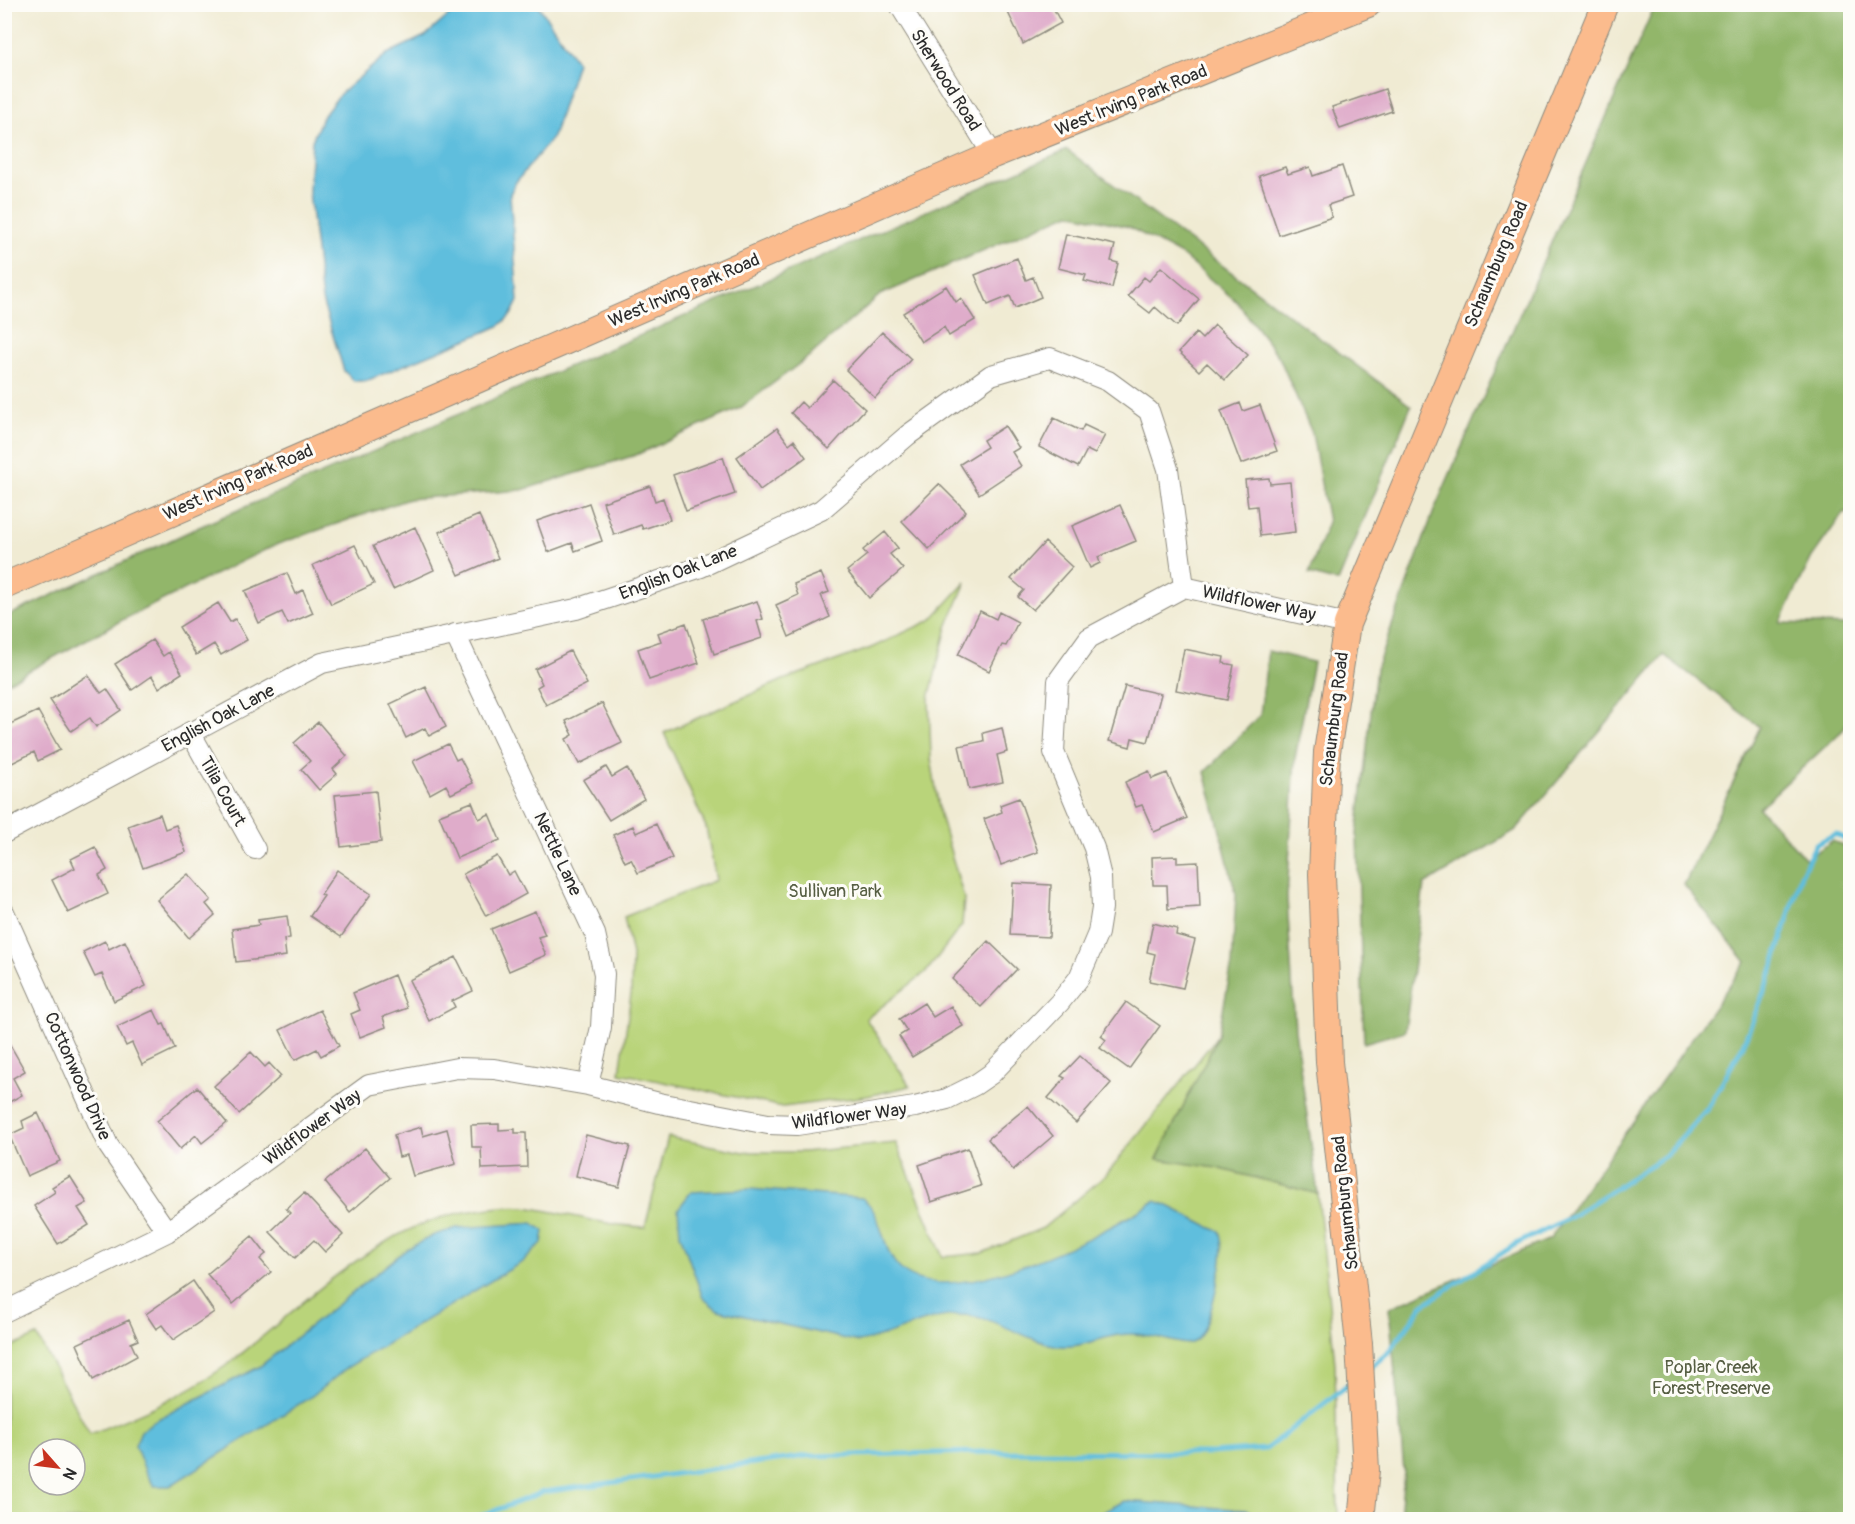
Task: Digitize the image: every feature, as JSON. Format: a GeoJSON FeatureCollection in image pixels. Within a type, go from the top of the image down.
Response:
{"type":"FeatureCollection","features":[{"type":"Feature","properties":{"kind":"main road","name":"West Irving Park Road"},"geometry":{"type":"LineString","coordinates":[[4,585],[993,155],[1368,4]]}},
{"type":"Feature","properties":{"kind":"main road","name":"Schaumburg Road"},"geometry":{"type":"LineString","coordinates":[[1361,1520],[1366,1470],[1360,1361],[1329,1062],[1322,874],[1327,752],[1347,624],[1597,11]]}},
{"type":"Feature","properties":{"kind":"street","name":"Sherwood Road"},"geometry":{"type":"LineString","coordinates":[[899,4],[993,155]]}},
{"type":"Feature","properties":{"kind":"street","name":"English Oak Lane"},"geometry":{"type":"LineString","coordinates":[[4,833],[322,663],[576,609],[711,562],[821,510],[908,435],[991,375],[1050,358],[1108,381],[1149,411],[1168,469],[1184,587]]}},
{"type":"Feature","properties":{"kind":"street","name":"Wildflower Way"},"geometry":{"type":"LineString","coordinates":[[4,1312],[167,1232],[369,1085],[457,1068],[512,1071],[768,1124],[797,1125],[947,1100],[991,1074],[1073,986],[1090,957],[1098,933],[1102,908],[1101,877],[1094,848],[1054,752],[1058,681],[1089,638],[1184,587],[1347,624]]}},
{"type":"Feature","properties":{"kind":"street","name":"Nettle Lane"},"geometry":{"type":"LineString","coordinates":[[455,634],[596,934],[604,974],[603,995],[601,1027],[588,1085]]}},
{"type":"Feature","properties":{"kind":"street","name":"Tilia Court"},"geometry":{"type":"LineString","coordinates":[[190,732],[255,849]]}},
{"type":"Feature","properties":{"kind":"street","name":"Cottonwood Drive"},"geometry":{"type":"LineString","coordinates":[[4,912],[108,1145],[167,1232]]}},
{"type":"Feature","properties":{"kind":"green space","name":"Poplar Creek Forest Preserve"},"geometry":{"type":"Polygon","coordinates":[[[1655,5],[1850,5],[1850,513],[1844,512],[1812,557],[1780,623],[1850,625],[1850,718],[1843,730],[1759,808],[1806,859],[1832,841],[1850,848],[1850,1519],[1400,1519],[1404,1471],[1389,1308],[1550,1239],[1746,962],[1684,885],[1760,727],[1664,655],[1516,830],[1424,885],[1405,1031],[1364,1043],[1357,834],[1376,669],[1435,508],[1655,5]]]}},
{"type":"Feature","properties":{"kind":"green space"},"geometry":{"type":"Polygon","coordinates":[[[1067,150],[1411,406],[1338,582],[1309,574],[1328,522],[1312,433],[1279,357],[1237,302],[1183,256],[1129,227],[1070,213],[880,295],[811,355],[740,408],[636,455],[522,490],[409,499],[275,545],[124,619],[5,684],[5,617],[199,527],[1067,150]]]}},
{"type":"Feature","properties":{"kind":"green space","name":"Sullivan Park"},"geometry":{"type":"Polygon","coordinates":[[[966,582],[947,627],[929,698],[931,758],[940,815],[964,898],[962,925],[927,971],[866,1019],[910,1086],[868,1096],[783,1107],[620,1073],[631,994],[632,955],[624,917],[716,880],[706,827],[664,733],[783,680],[871,648],[931,620],[966,582]]]}},
{"type":"Feature","properties":{"kind":"green space"},"geometry":{"type":"Polygon","coordinates":[[[1268,651],[1313,662],[1295,758],[1287,898],[1295,1030],[1318,1194],[1217,1168],[1157,1159],[1218,1036],[1232,964],[1236,894],[1205,772],[1260,715],[1268,651]]]}},
{"type":"Feature","properties":{"kind":"green space"},"geometry":{"type":"Polygon","coordinates":[[[1218,1036],[1157,1159],[1217,1168],[1318,1194],[1335,1364],[1338,1519],[5,1520],[5,1350],[37,1336],[90,1434],[159,1405],[208,1378],[337,1275],[398,1235],[430,1221],[465,1212],[517,1207],[539,1209],[614,1224],[645,1227],[668,1137],[744,1152],[803,1152],[896,1143],[943,1257],[982,1253],[1043,1228],[1106,1175],[1218,1036]]]}},
{"type":"Feature","properties":{"kind":"water"},"geometry":{"type":"Polygon","coordinates":[[[462,4],[538,5],[577,62],[553,137],[516,182],[510,194],[518,301],[511,315],[499,326],[366,381],[354,381],[344,371],[322,300],[309,192],[312,141],[322,118],[340,94],[387,54],[425,36],[462,4]]]}},
{"type":"Feature","properties":{"kind":"water"},"geometry":{"type":"Polygon","coordinates":[[[750,1189],[862,1198],[875,1214],[890,1255],[896,1264],[904,1272],[928,1281],[958,1282],[993,1275],[1031,1263],[1102,1231],[1155,1201],[1220,1231],[1223,1245],[1222,1262],[1215,1294],[1202,1333],[1195,1341],[1186,1344],[1149,1336],[1122,1334],[1077,1345],[1060,1346],[1047,1344],[985,1319],[960,1315],[921,1322],[859,1342],[718,1310],[703,1298],[680,1234],[678,1209],[691,1192],[750,1189]]]}},
{"type":"Feature","properties":{"kind":"water"},"geometry":{"type":"Polygon","coordinates":[[[533,1223],[544,1231],[542,1243],[524,1261],[348,1367],[312,1396],[170,1486],[154,1486],[135,1445],[141,1431],[154,1421],[259,1367],[407,1249],[434,1235],[457,1228],[533,1223]]]}},
{"type":"Feature","properties":{"kind":"water"},"geometry":{"type":"Polygon","coordinates":[[[1124,1501],[1247,1510],[1265,1519],[1090,1519],[1124,1501]]]}},
{"type":"Feature","properties":{"kind":"building"},"geometry":{"type":"Polygon","coordinates":[[[1004,4],[1034,4],[1038,10],[1051,4],[1061,23],[1023,44],[1004,4]]]}},
{"type":"Feature","properties":{"kind":"building"},"geometry":{"type":"Polygon","coordinates":[[[1385,89],[1392,111],[1340,129],[1332,107],[1385,89]]]}},
{"type":"Feature","properties":{"kind":"building"},"geometry":{"type":"Polygon","coordinates":[[[1342,166],[1352,197],[1328,205],[1332,217],[1279,235],[1259,176],[1285,167],[1288,174],[1310,167],[1313,176],[1342,166]]]}},
{"type":"Feature","properties":{"kind":"building"},"geometry":{"type":"Polygon","coordinates":[[[1066,234],[1115,245],[1111,261],[1118,263],[1112,288],[1084,281],[1086,275],[1058,268],[1066,234]]]}},
{"type":"Feature","properties":{"kind":"building"},"geometry":{"type":"Polygon","coordinates":[[[1017,258],[1026,280],[1033,277],[1041,297],[1015,308],[1010,296],[988,305],[975,275],[1017,258]]]}},
{"type":"Feature","properties":{"kind":"building"},"geometry":{"type":"Polygon","coordinates":[[[1161,267],[1199,299],[1177,326],[1155,307],[1150,313],[1128,296],[1144,277],[1149,281],[1161,267]]]}},
{"type":"Feature","properties":{"kind":"building"},"geometry":{"type":"Polygon","coordinates":[[[946,286],[956,302],[961,298],[975,320],[949,336],[944,327],[921,342],[903,313],[946,286]]]}},
{"type":"Feature","properties":{"kind":"building"},"geometry":{"type":"Polygon","coordinates":[[[1215,325],[1248,355],[1225,380],[1207,363],[1199,371],[1179,352],[1196,333],[1202,339],[1215,325]]]}},
{"type":"Feature","properties":{"kind":"building"},"geometry":{"type":"Polygon","coordinates":[[[882,332],[911,359],[875,398],[846,370],[882,332]]]}},
{"type":"Feature","properties":{"kind":"building"},"geometry":{"type":"Polygon","coordinates":[[[833,380],[865,409],[829,449],[791,413],[801,402],[807,408],[833,380]]]}},
{"type":"Feature","properties":{"kind":"building"},"geometry":{"type":"Polygon","coordinates":[[[1240,403],[1243,411],[1260,405],[1277,451],[1241,464],[1221,411],[1240,403]]]}},
{"type":"Feature","properties":{"kind":"building"},"geometry":{"type":"Polygon","coordinates":[[[1054,418],[1081,431],[1084,425],[1105,435],[1095,454],[1087,450],[1078,467],[1039,447],[1054,418]]]}},
{"type":"Feature","properties":{"kind":"building"},"geometry":{"type":"Polygon","coordinates":[[[1005,426],[1019,448],[1012,452],[1021,466],[979,494],[960,464],[987,447],[983,440],[1005,426]]]}},
{"type":"Feature","properties":{"kind":"building"},"geometry":{"type":"Polygon","coordinates":[[[777,428],[789,444],[794,440],[806,457],[760,490],[737,457],[777,428]]]}},
{"type":"Feature","properties":{"kind":"building"},"geometry":{"type":"Polygon","coordinates":[[[723,457],[735,494],[686,511],[673,475],[723,457]]]}},
{"type":"Feature","properties":{"kind":"building"},"geometry":{"type":"Polygon","coordinates":[[[1269,478],[1270,484],[1290,482],[1295,532],[1260,536],[1257,506],[1248,507],[1245,480],[1269,478]]]}},
{"type":"Feature","properties":{"kind":"building"},"geometry":{"type":"Polygon","coordinates":[[[939,484],[966,511],[929,549],[902,521],[939,484]]]}},
{"type":"Feature","properties":{"kind":"building"},"geometry":{"type":"Polygon","coordinates":[[[650,486],[655,501],[663,498],[670,520],[643,529],[641,525],[614,535],[603,502],[650,486]]]}},
{"type":"Feature","properties":{"kind":"building"},"geometry":{"type":"Polygon","coordinates":[[[589,503],[602,541],[575,551],[572,543],[548,552],[537,521],[589,503]]]}},
{"type":"Feature","properties":{"kind":"building"},"geometry":{"type":"Polygon","coordinates":[[[1120,505],[1136,541],[1098,557],[1100,563],[1090,568],[1072,526],[1120,505]]]}},
{"type":"Feature","properties":{"kind":"building"},"geometry":{"type":"Polygon","coordinates":[[[479,515],[498,558],[459,575],[439,532],[479,515]]]}},
{"type":"Feature","properties":{"kind":"building"},"geometry":{"type":"Polygon","coordinates":[[[415,527],[434,570],[393,589],[373,546],[415,527]]]}},
{"type":"Feature","properties":{"kind":"building"},"geometry":{"type":"Polygon","coordinates":[[[885,532],[898,548],[890,554],[903,569],[869,598],[847,571],[867,555],[863,550],[885,532]]]}},
{"type":"Feature","properties":{"kind":"building"},"geometry":{"type":"Polygon","coordinates":[[[1045,542],[1072,567],[1033,610],[1018,597],[1024,590],[1011,579],[1045,542]]]}},
{"type":"Feature","properties":{"kind":"building"},"geometry":{"type":"Polygon","coordinates":[[[355,545],[374,584],[331,604],[313,565],[355,545]]]}},
{"type":"Feature","properties":{"kind":"building"},"geometry":{"type":"Polygon","coordinates":[[[287,573],[296,594],[303,590],[313,613],[288,624],[282,612],[259,623],[245,591],[287,573]]]}},
{"type":"Feature","properties":{"kind":"building"},"geometry":{"type":"Polygon","coordinates":[[[821,573],[829,592],[821,595],[830,617],[789,637],[776,605],[798,595],[794,584],[821,573]]]}},
{"type":"Feature","properties":{"kind":"building"},"geometry":{"type":"Polygon","coordinates":[[[757,601],[763,619],[757,621],[762,638],[714,654],[703,619],[757,601]]]}},
{"type":"Feature","properties":{"kind":"building"},"geometry":{"type":"Polygon","coordinates":[[[218,603],[230,622],[235,619],[247,640],[221,655],[214,644],[196,655],[179,627],[218,603]]]}},
{"type":"Feature","properties":{"kind":"building"},"geometry":{"type":"Polygon","coordinates":[[[980,611],[996,619],[999,612],[1018,622],[1006,646],[1002,645],[989,671],[958,655],[980,611]]]}},
{"type":"Feature","properties":{"kind":"building"},"geometry":{"type":"Polygon","coordinates":[[[686,623],[699,663],[649,680],[638,649],[661,641],[658,633],[686,623]]]}},
{"type":"Feature","properties":{"kind":"building"},"geometry":{"type":"Polygon","coordinates":[[[152,640],[163,656],[169,652],[182,673],[159,688],[152,676],[132,690],[115,664],[152,640]]]}},
{"type":"Feature","properties":{"kind":"building"},"geometry":{"type":"Polygon","coordinates":[[[1184,649],[1224,657],[1223,663],[1234,665],[1227,700],[1176,690],[1184,649]]]}},
{"type":"Feature","properties":{"kind":"building"},"geometry":{"type":"Polygon","coordinates":[[[570,651],[587,684],[546,705],[537,687],[542,684],[535,669],[570,651]]]}},
{"type":"Feature","properties":{"kind":"building"},"geometry":{"type":"Polygon","coordinates":[[[88,675],[101,693],[107,689],[121,710],[96,727],[90,718],[71,731],[50,700],[88,675]]]}},
{"type":"Feature","properties":{"kind":"building"},"geometry":{"type":"Polygon","coordinates":[[[1125,686],[1161,694],[1148,742],[1132,738],[1130,747],[1109,741],[1125,686]]]}},
{"type":"Feature","properties":{"kind":"building"},"geometry":{"type":"Polygon","coordinates":[[[426,687],[446,727],[429,736],[425,728],[406,738],[390,704],[426,687]]]}},
{"type":"Feature","properties":{"kind":"building"},"geometry":{"type":"Polygon","coordinates":[[[602,703],[622,743],[579,764],[566,739],[573,735],[566,721],[602,703]]]}},
{"type":"Feature","properties":{"kind":"building"},"geometry":{"type":"Polygon","coordinates":[[[38,711],[60,750],[38,761],[34,752],[6,766],[4,727],[38,711]]]}},
{"type":"Feature","properties":{"kind":"building"},"geometry":{"type":"Polygon","coordinates":[[[318,722],[347,756],[333,769],[337,774],[319,790],[301,769],[310,761],[294,743],[318,722]]]}},
{"type":"Feature","properties":{"kind":"building"},"geometry":{"type":"Polygon","coordinates":[[[1002,728],[1007,752],[997,755],[1003,782],[969,789],[959,746],[984,741],[983,733],[1002,728]]]}},
{"type":"Feature","properties":{"kind":"building"},"geometry":{"type":"Polygon","coordinates":[[[448,744],[456,760],[460,758],[473,783],[451,794],[446,785],[430,794],[413,761],[448,744]]]}},
{"type":"Feature","properties":{"kind":"building"},"geometry":{"type":"Polygon","coordinates":[[[606,767],[612,777],[627,768],[644,799],[609,820],[583,780],[606,767]]]}},
{"type":"Feature","properties":{"kind":"building"},"geometry":{"type":"Polygon","coordinates":[[[1149,771],[1152,779],[1167,773],[1187,818],[1154,832],[1142,805],[1136,807],[1125,782],[1149,771]]]}},
{"type":"Feature","properties":{"kind":"building"},"geometry":{"type":"Polygon","coordinates":[[[376,791],[381,842],[341,847],[335,795],[376,791]]]}},
{"type":"Feature","properties":{"kind":"building"},"geometry":{"type":"Polygon","coordinates":[[[1019,798],[1038,852],[1001,865],[984,819],[1002,812],[1000,805],[1019,798]]]}},
{"type":"Feature","properties":{"kind":"building"},"geometry":{"type":"Polygon","coordinates":[[[472,802],[479,819],[489,814],[500,840],[457,858],[439,815],[472,802]]]}},
{"type":"Feature","properties":{"kind":"building"},"geometry":{"type":"Polygon","coordinates":[[[160,814],[165,829],[176,825],[186,852],[143,868],[128,826],[160,814]]]}},
{"type":"Feature","properties":{"kind":"building"},"geometry":{"type":"Polygon","coordinates":[[[656,824],[672,858],[638,873],[631,859],[625,862],[613,835],[633,826],[636,833],[656,824]]]}},
{"type":"Feature","properties":{"kind":"building"},"geometry":{"type":"Polygon","coordinates":[[[95,847],[107,870],[99,875],[108,894],[68,913],[52,880],[75,868],[71,859],[95,847]]]}},
{"type":"Feature","properties":{"kind":"building"},"geometry":{"type":"Polygon","coordinates":[[[497,856],[508,875],[514,871],[526,894],[486,916],[463,874],[497,856]]]}},
{"type":"Feature","properties":{"kind":"building"},"geometry":{"type":"Polygon","coordinates":[[[1177,856],[1177,863],[1198,862],[1200,907],[1168,909],[1167,885],[1153,885],[1152,857],[1177,856]]]}},
{"type":"Feature","properties":{"kind":"building"},"geometry":{"type":"Polygon","coordinates":[[[337,870],[371,894],[341,937],[310,916],[324,896],[321,894],[337,870]]]}},
{"type":"Feature","properties":{"kind":"building"},"geometry":{"type":"Polygon","coordinates":[[[188,874],[211,900],[206,904],[215,915],[189,938],[157,900],[188,874]]]}},
{"type":"Feature","properties":{"kind":"building"},"geometry":{"type":"Polygon","coordinates":[[[1013,883],[1051,885],[1049,937],[1010,935],[1013,883]]]}},
{"type":"Feature","properties":{"kind":"building"},"geometry":{"type":"Polygon","coordinates":[[[535,911],[545,935],[538,937],[546,955],[509,971],[491,929],[535,911]]]}},
{"type":"Feature","properties":{"kind":"building"},"geometry":{"type":"Polygon","coordinates":[[[287,916],[290,938],[284,939],[286,956],[236,962],[232,929],[259,925],[258,920],[287,916]]]}},
{"type":"Feature","properties":{"kind":"building"},"geometry":{"type":"Polygon","coordinates":[[[1153,923],[1177,929],[1176,935],[1195,940],[1183,988],[1149,981],[1155,954],[1147,952],[1153,923]]]}},
{"type":"Feature","properties":{"kind":"building"},"geometry":{"type":"Polygon","coordinates":[[[105,941],[109,949],[125,941],[146,986],[114,1001],[102,974],[95,977],[83,952],[105,941]]]}},
{"type":"Feature","properties":{"kind":"building"},"geometry":{"type":"Polygon","coordinates":[[[988,941],[1017,969],[981,1007],[952,979],[988,941]]]}},
{"type":"Feature","properties":{"kind":"building"},"geometry":{"type":"Polygon","coordinates":[[[456,957],[473,991],[452,1001],[455,1007],[429,1021],[409,980],[456,957]]]}},
{"type":"Feature","properties":{"kind":"building"},"geometry":{"type":"Polygon","coordinates":[[[394,975],[407,1008],[383,1017],[386,1027],[360,1037],[351,1014],[360,1010],[353,993],[394,975]]]}},
{"type":"Feature","properties":{"kind":"building"},"geometry":{"type":"Polygon","coordinates":[[[1126,1002],[1160,1026],[1129,1069],[1100,1048],[1106,1040],[1101,1036],[1126,1002]]]}},
{"type":"Feature","properties":{"kind":"building"},"geometry":{"type":"Polygon","coordinates":[[[924,1003],[933,1017],[951,1006],[963,1026],[912,1057],[899,1036],[907,1031],[899,1019],[924,1003]]]}},
{"type":"Feature","properties":{"kind":"building"},"geometry":{"type":"Polygon","coordinates":[[[154,1010],[161,1025],[164,1024],[175,1049],[142,1065],[132,1043],[126,1046],[117,1027],[154,1010]]]}},
{"type":"Feature","properties":{"kind":"building"},"geometry":{"type":"Polygon","coordinates":[[[320,1010],[339,1046],[321,1056],[317,1049],[295,1060],[280,1030],[320,1010]]]}},
{"type":"Feature","properties":{"kind":"building"},"geometry":{"type":"Polygon","coordinates":[[[9,1043],[25,1071],[13,1078],[22,1095],[4,1105],[4,1045],[9,1043]]]}},
{"type":"Feature","properties":{"kind":"building"},"geometry":{"type":"Polygon","coordinates":[[[251,1052],[265,1067],[269,1063],[281,1076],[239,1114],[214,1086],[251,1052]]]}},
{"type":"Feature","properties":{"kind":"building"},"geometry":{"type":"Polygon","coordinates":[[[1080,1056],[1111,1083],[1076,1123],[1048,1098],[1065,1078],[1061,1076],[1080,1056]]]}},
{"type":"Feature","properties":{"kind":"building"},"geometry":{"type":"Polygon","coordinates":[[[197,1087],[227,1123],[202,1143],[196,1135],[180,1149],[157,1121],[197,1087]]]}},
{"type":"Feature","properties":{"kind":"building"},"geometry":{"type":"Polygon","coordinates":[[[1028,1106],[1053,1136],[1013,1170],[988,1139],[1028,1106]]]}},
{"type":"Feature","properties":{"kind":"building"},"geometry":{"type":"Polygon","coordinates":[[[38,1113],[60,1161],[27,1176],[9,1135],[24,1128],[22,1121],[38,1113]]]}},
{"type":"Feature","properties":{"kind":"building"},"geometry":{"type":"Polygon","coordinates":[[[499,1124],[499,1130],[515,1129],[515,1133],[526,1133],[527,1167],[482,1169],[481,1147],[472,1147],[471,1125],[499,1124]]]}},
{"type":"Feature","properties":{"kind":"building"},"geometry":{"type":"Polygon","coordinates":[[[421,1127],[423,1136],[447,1129],[456,1164],[413,1176],[407,1155],[399,1157],[394,1135],[421,1127]]]}},
{"type":"Feature","properties":{"kind":"building"},"geometry":{"type":"Polygon","coordinates":[[[586,1135],[630,1146],[619,1187],[576,1176],[586,1135]]]}},
{"type":"Feature","properties":{"kind":"building"},"geometry":{"type":"Polygon","coordinates":[[[365,1148],[390,1178],[350,1212],[325,1182],[365,1148]]]}},
{"type":"Feature","properties":{"kind":"building"},"geometry":{"type":"Polygon","coordinates":[[[968,1148],[981,1186],[931,1202],[919,1165],[968,1148]]]}},
{"type":"Feature","properties":{"kind":"building"},"geometry":{"type":"Polygon","coordinates":[[[70,1176],[87,1203],[78,1208],[89,1225],[58,1244],[34,1206],[55,1192],[52,1187],[70,1176]]]}},
{"type":"Feature","properties":{"kind":"building"},"geometry":{"type":"Polygon","coordinates":[[[304,1193],[343,1235],[325,1252],[314,1240],[295,1258],[270,1232],[290,1213],[286,1209],[304,1193]]]}},
{"type":"Feature","properties":{"kind":"building"},"geometry":{"type":"Polygon","coordinates":[[[252,1236],[266,1254],[260,1259],[271,1272],[233,1304],[207,1274],[252,1236]]]}},
{"type":"Feature","properties":{"kind":"building"},"geometry":{"type":"Polygon","coordinates":[[[193,1281],[214,1312],[173,1340],[162,1325],[156,1329],[146,1314],[193,1281]]]}},
{"type":"Feature","properties":{"kind":"building"},"geometry":{"type":"Polygon","coordinates":[[[129,1320],[138,1340],[131,1343],[137,1356],[93,1380],[77,1344],[129,1320]]]}},
{"type":"Feature","properties":{"kind":"waterway"},"geometry":{"type":"LineString","coordinates":[[1370,1368],[1388,1353],[1423,1305],[1516,1244],[1569,1218],[1665,1156],[1707,1109],[1743,1045],[1772,971],[1801,875],[1816,844],[1836,834],[1850,842]]}},
{"type":"Feature","properties":{"kind":"waterway"},"geometry":{"type":"LineString","coordinates":[[471,1520],[543,1492],[807,1456],[983,1452],[1211,1453],[1266,1449],[1353,1381]]}}]}
